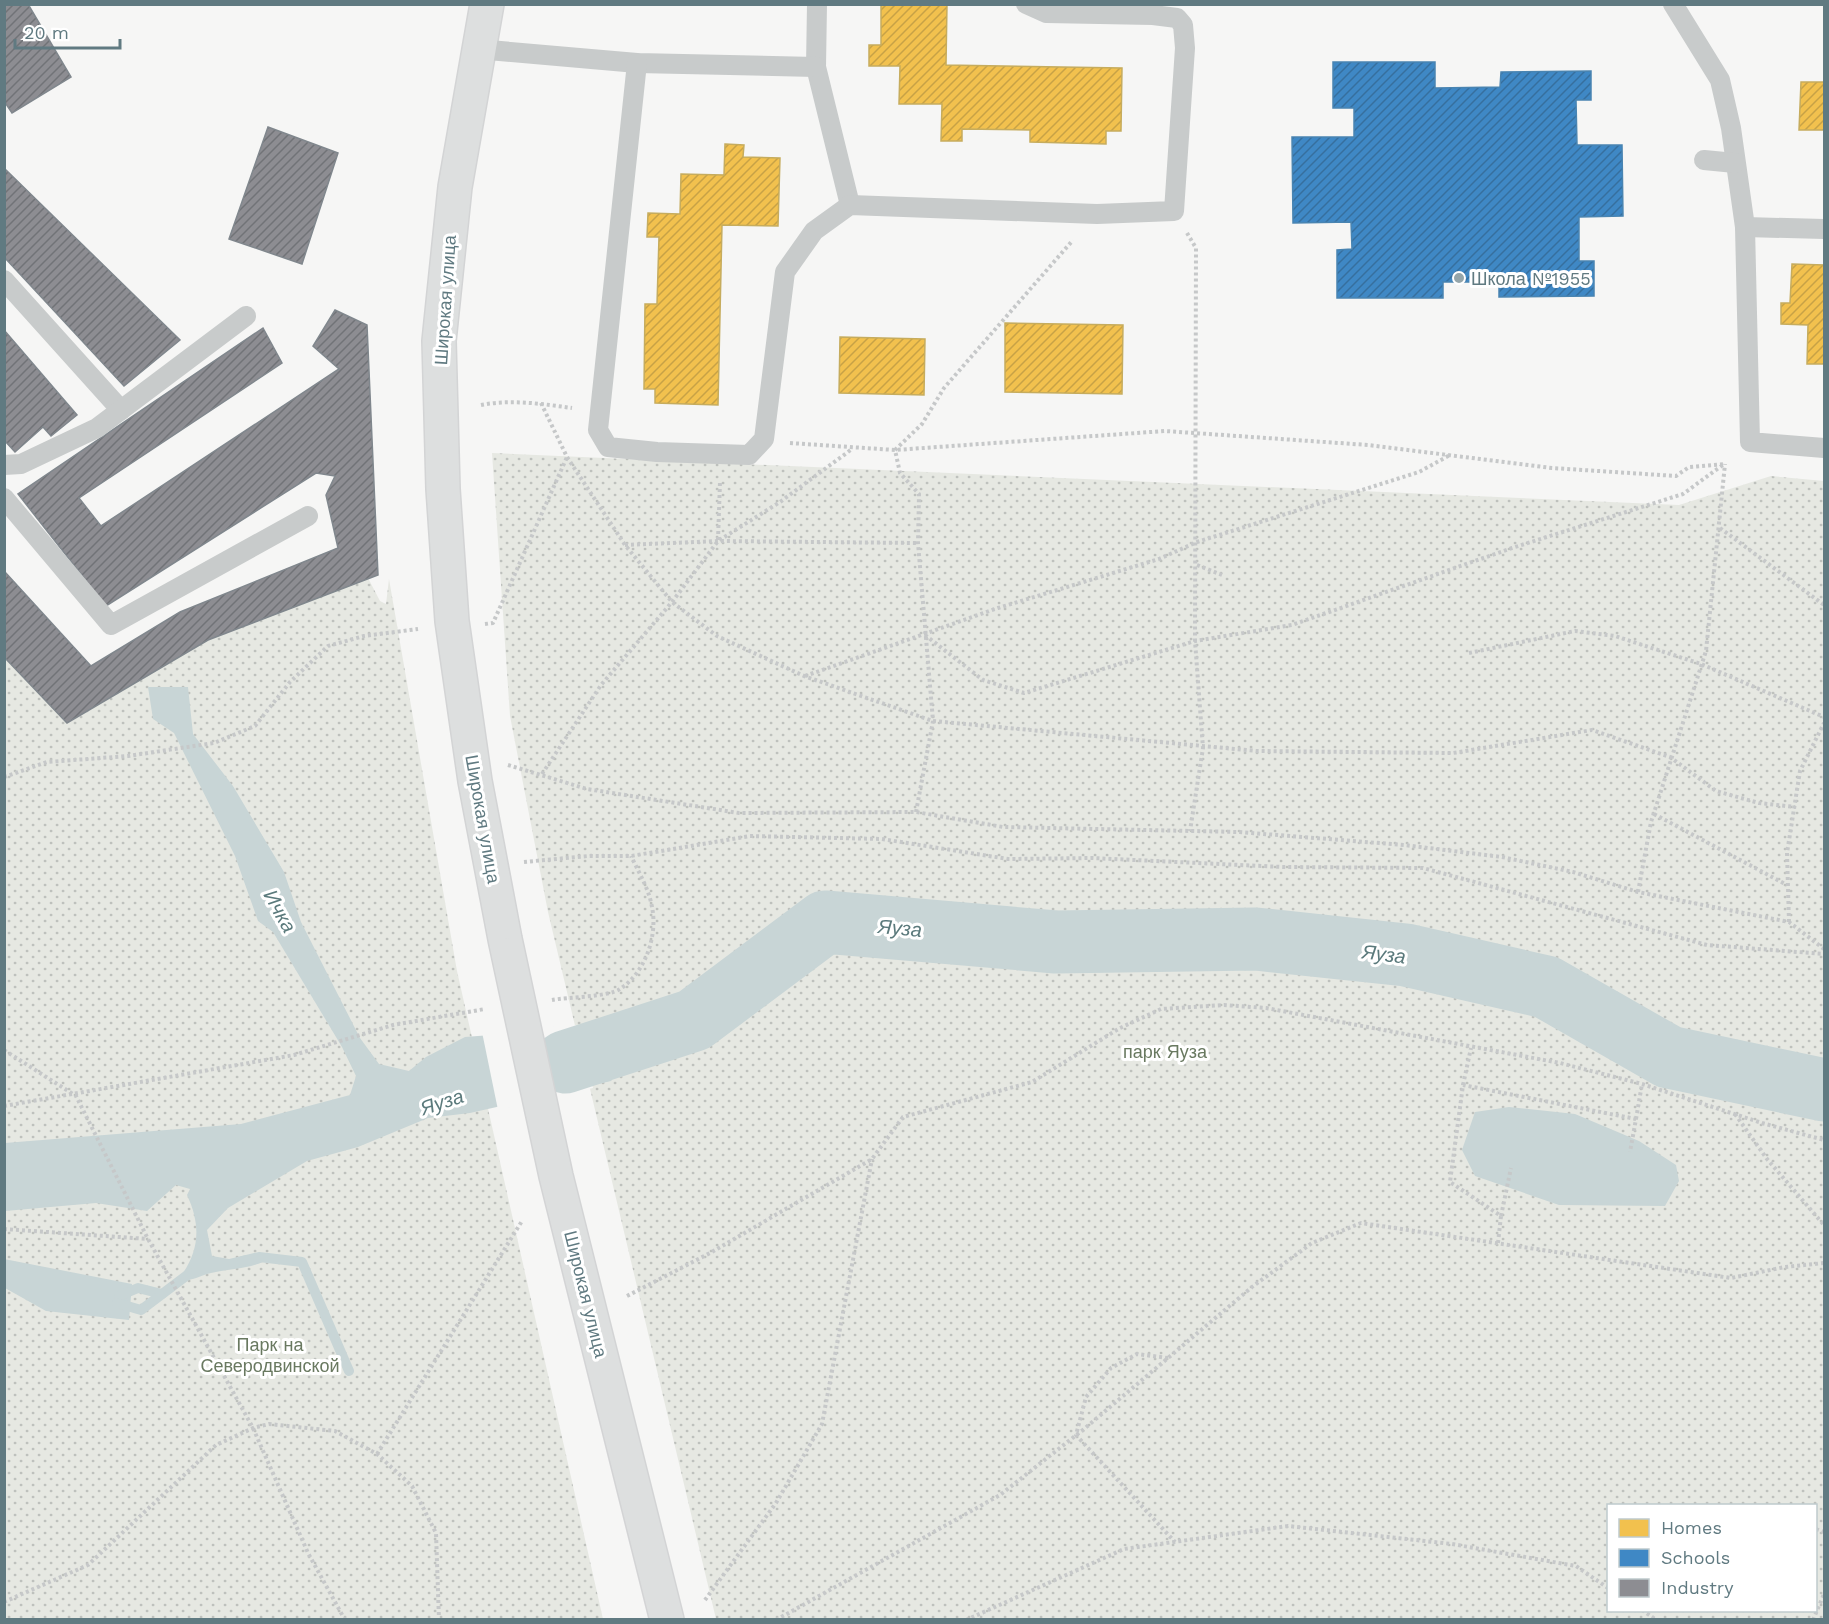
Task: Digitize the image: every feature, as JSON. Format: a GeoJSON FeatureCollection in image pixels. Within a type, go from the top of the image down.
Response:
{"type":"FeatureCollection","features":[{"type":"Feature","properties":{"kind":"main road","name":"Широкая улица"},"geometry":{"type":"LineString","coordinates":[[487,4],[477,49],[455,187],[439,341],[443,489],[452,626],[475,781],[505,939],[556,1176],[667,1620]]}},
{"type":"Feature","properties":{"kind":"lane"},"geometry":{"type":"LineString","coordinates":[[817,4],[816,67],[850,205]]}},
{"type":"Feature","properties":{"kind":"lane"},"geometry":{"type":"LineString","coordinates":[[637,63],[598,430],[608,447],[749,456],[764,440],[785,272],[814,231],[850,205],[1097,214],[1174,211],[1185,48],[1184,25],[1177,18],[1153,15],[1046,13],[1026,4]]}},
{"type":"Feature","properties":{"kind":"lane"},"geometry":{"type":"LineString","coordinates":[[1673,4],[1720,80],[1731,128],[1745,227],[1750,442],[1824,448]]}},
{"type":"Feature","properties":{"kind":"lane"},"geometry":{"type":"LineString","coordinates":[[477,49],[637,63],[816,67]]}},
{"type":"Feature","properties":{"kind":"lane"},"geometry":{"type":"LineString","coordinates":[[1704,160],[1735,163]]}},
{"type":"Feature","properties":{"kind":"lane"},"geometry":{"type":"LineString","coordinates":[[1745,227],[1824,229]]}},
{"type":"Feature","properties":{"kind":"lane"},"geometry":{"type":"LineString","coordinates":[[4,280],[122,410]]}},
{"type":"Feature","properties":{"kind":"lane"},"geometry":{"type":"LineString","coordinates":[[4,465],[21,464],[86,433],[122,410],[246,316]]}},
{"type":"Feature","properties":{"kind":"lane"},"geometry":{"type":"LineString","coordinates":[[4,498],[111,624],[308,516]]}},
{"type":"Feature","properties":{"kind":"path"},"geometry":{"type":"LineString","coordinates":[[1174,211],[1196,248],[1194,506],[1197,565],[1195,641],[1203,748],[1190,831]]}},
{"type":"Feature","properties":{"kind":"path"},"geometry":{"type":"LineString","coordinates":[[895,450],[922,424],[944,388],[980,345],[1097,214]]}},
{"type":"Feature","properties":{"kind":"path"},"geometry":{"type":"LineString","coordinates":[[481,405],[494,402],[541,403],[600,411]]}},
{"type":"Feature","properties":{"kind":"path"},"geometry":{"type":"LineString","coordinates":[[541,403],[567,457],[624,545],[672,602],[717,636],[804,676],[933,721],[1203,748],[1257,751],[1453,753],[1592,730],[1670,757],[1716,791],[1759,803],[1795,807]]}},
{"type":"Feature","properties":{"kind":"path"},"geometry":{"type":"LineString","coordinates":[[764,440],[853,449],[895,450],[1165,432],[1368,445],[1552,468],[1676,476],[1689,467],[1725,464]]}},
{"type":"Feature","properties":{"kind":"path"},"geometry":{"type":"LineString","coordinates":[[925,635],[983,680],[1024,693],[1195,641],[1292,625],[1512,548],[1683,495],[1750,442]]}},
{"type":"Feature","properties":{"kind":"path"},"geometry":{"type":"LineString","coordinates":[[542,774],[601,685],[672,602],[718,541],[780,502],[853,449]]}},
{"type":"Feature","properties":{"kind":"path"},"geometry":{"type":"LineString","coordinates":[[895,450],[900,473],[919,494],[918,543],[933,721],[916,812]]}},
{"type":"Feature","properties":{"kind":"path"},"geometry":{"type":"LineString","coordinates":[[804,676],[998,608],[1159,559],[1197,542],[1419,472],[1451,455]]}},
{"type":"Feature","properties":{"kind":"path"},"geometry":{"type":"LineString","coordinates":[[718,541],[722,456]]}},
{"type":"Feature","properties":{"kind":"path"},"geometry":{"type":"LineString","coordinates":[[4,777],[47,762],[128,756],[214,743],[255,726],[290,682],[328,646],[364,636],[493,623],[567,457]]}},
{"type":"Feature","properties":{"kind":"path"},"geometry":{"type":"LineString","coordinates":[[1638,892],[1654,814],[1670,757],[1706,651],[1725,464]]}},
{"type":"Feature","properties":{"kind":"path"},"geometry":{"type":"LineString","coordinates":[[1719,528],[1824,605]]}},
{"type":"Feature","properties":{"kind":"path"},"geometry":{"type":"LineString","coordinates":[[624,545],[718,541],[918,543]]}},
{"type":"Feature","properties":{"kind":"path"},"geometry":{"type":"LineString","coordinates":[[1197,565],[1222,574]]}},
{"type":"Feature","properties":{"kind":"path"},"geometry":{"type":"LineString","coordinates":[[1468,653],[1575,631],[1615,636],[1701,664],[1824,717]]}},
{"type":"Feature","properties":{"kind":"path"},"geometry":{"type":"LineString","coordinates":[[1789,922],[1787,853],[1800,771],[1824,723]]}},
{"type":"Feature","properties":{"kind":"path"},"geometry":{"type":"LineString","coordinates":[[507,764],[587,789],[739,813],[916,812],[997,826],[1239,832],[1404,845],[1502,857],[1573,872],[1638,892],[1789,922],[1824,949]]}},
{"type":"Feature","properties":{"kind":"path"},"geometry":{"type":"LineString","coordinates":[[1654,814],[1788,885]]}},
{"type":"Feature","properties":{"kind":"path"},"geometry":{"type":"LineString","coordinates":[[523,862],[588,856],[631,856],[750,836],[882,839],[1008,859],[1092,858],[1283,867],[1424,868],[1707,945],[1824,954]]}},
{"type":"Feature","properties":{"kind":"path"},"geometry":{"type":"LineString","coordinates":[[619,990],[639,973],[650,946],[653,909],[645,883],[631,856]]}},
{"type":"Feature","properties":{"kind":"path"},"geometry":{"type":"LineString","coordinates":[[627,1296],[710,1254],[872,1159],[903,1117],[1032,1082],[1120,1028],[1161,1009],[1224,1005],[1266,1008],[1560,1063],[1642,1084],[1824,1140]]}},
{"type":"Feature","properties":{"kind":"path"},"geometry":{"type":"LineString","coordinates":[[4,1106],[294,1055],[393,1025],[479,1010]]}},
{"type":"Feature","properties":{"kind":"path"},"geometry":{"type":"LineString","coordinates":[[1471,1048],[1463,1085],[1450,1182],[1501,1216]]}},
{"type":"Feature","properties":{"kind":"path"},"geometry":{"type":"LineString","coordinates":[[4,1050],[76,1095],[147,1238],[253,1428],[308,1553],[345,1620]]}},
{"type":"Feature","properties":{"kind":"path"},"geometry":{"type":"LineString","coordinates":[[1630,1152],[1642,1084]]}},
{"type":"Feature","properties":{"kind":"path"},"geometry":{"type":"LineString","coordinates":[[1463,1085],[1636,1119]]}},
{"type":"Feature","properties":{"kind":"path"},"geometry":{"type":"LineString","coordinates":[[1735,1114],[1767,1159],[1824,1225]]}},
{"type":"Feature","properties":{"kind":"path"},"geometry":{"type":"LineString","coordinates":[[705,1600],[776,1503],[822,1424],[872,1159]]}},
{"type":"Feature","properties":{"kind":"path"},"geometry":{"type":"LineString","coordinates":[[1498,1243],[1511,1168]]}},
{"type":"Feature","properties":{"kind":"path"},"geometry":{"type":"LineString","coordinates":[[377,1454],[522,1221]]}},
{"type":"Feature","properties":{"kind":"path"},"geometry":{"type":"LineString","coordinates":[[776,1620],[1000,1495],[1076,1435],[1252,1287],[1312,1243],[1361,1223],[1731,1278],[1785,1267],[1824,1263]]}},
{"type":"Feature","properties":{"kind":"path"},"geometry":{"type":"LineString","coordinates":[[4,1229],[147,1238]]}},
{"type":"Feature","properties":{"kind":"path"},"geometry":{"type":"LineString","coordinates":[[1076,1435],[1086,1397],[1111,1368],[1137,1354],[1169,1358]]}},
{"type":"Feature","properties":{"kind":"path"},"geometry":{"type":"LineString","coordinates":[[4,1602],[88,1565],[216,1445],[253,1428],[269,1424],[335,1431],[377,1454],[412,1486],[436,1533],[439,1620]]}},
{"type":"Feature","properties":{"kind":"path"},"geometry":{"type":"LineString","coordinates":[[1076,1435],[1175,1542]]}},
{"type":"Feature","properties":{"kind":"path"},"geometry":{"type":"LineString","coordinates":[[966,1620],[1124,1549],[1288,1526],[1452,1544],[1576,1566],[1607,1587]]}},
{"type":"Feature","properties":{"kind":"path"},"geometry":{"type":"LineString","coordinates":[[1817,1611],[1824,1594]]}},
{"type":"Feature","properties":{"kind":"green space","name":"парк Яуза"},"geometry":{"type":"Polygon","coordinates":[[[492,453],[1679,505],[1771,476],[1824,481],[1824,1619],[716,1619],[548,912],[510,716],[492,453]]]}},
{"type":"Feature","properties":{"kind":"green space","name":"Парк на Северодвинской"},"geometry":{"type":"Polygon","coordinates":[[[368,578],[380,601],[386,604],[389,579],[457,971],[603,1619],[5,1619],[4,657],[68,723],[208,640],[368,578]]]}},
{"type":"Feature","properties":{"kind":"water","name":"Ичка"},"geometry":{"type":"Polygon","coordinates":[[[148,687],[188,687],[193,734],[233,786],[284,872],[301,922],[360,1038],[379,1064],[409,1071],[426,1057],[465,1037],[621,1025],[650,1037],[611,1081],[470,1113],[428,1118],[358,1147],[307,1161],[228,1208],[207,1230],[212,1256],[229,1259],[246,1255],[263,1262],[250,1266],[178,1280],[194,1250],[196,1229],[195,1218],[187,1195],[190,1189],[176,1185],[147,1211],[96,1203],[5,1211],[5,1143],[241,1124],[350,1095],[356,1076],[342,1047],[273,932],[258,921],[235,856],[174,733],[153,719],[148,687]]]}},
{"type":"Feature","properties":{"kind":"water"},"geometry":{"type":"Polygon","coordinates":[[[1509,1107],[1575,1114],[1639,1141],[1676,1165],[1679,1181],[1665,1206],[1559,1205],[1475,1176],[1462,1150],[1475,1112],[1509,1107]]]}},
{"type":"Feature","properties":{"kind":"water"},"geometry":{"type":"Polygon","coordinates":[[[4,1259],[132,1284],[129,1320],[46,1311],[5,1288],[4,1259]]]}},
{"type":"Feature","properties":{"kind":"pier"},"geometry":{"type":"Polygon","coordinates":[[[577,1025],[593,1088],[498,1110],[482,1032],[577,1025]]]}},
{"type":"Feature","properties":{"kind":"building: Homes"},"geometry":{"type":"Polygon","coordinates":[[[881,4],[947,4],[946,65],[1122,68],[1121,131],[1106,131],[1106,144],[1030,142],[1030,130],[962,129],[962,141],[941,141],[942,104],[899,104],[900,66],[869,66],[869,45],[881,45],[881,4]]]}},
{"type":"Feature","properties":{"kind":"building: Homes"},"geometry":{"type":"Polygon","coordinates":[[[1801,82],[1824,82],[1824,130],[1799,130],[1801,82]]]}},
{"type":"Feature","properties":{"kind":"building: Homes"},"geometry":{"type":"Polygon","coordinates":[[[725,144],[744,145],[743,157],[780,158],[778,226],[722,225],[718,405],[655,403],[655,389],[644,389],[645,304],[657,304],[659,237],[647,237],[648,213],[680,214],[681,174],[724,175],[725,144]]]}},
{"type":"Feature","properties":{"kind":"building: Homes"},"geometry":{"type":"Polygon","coordinates":[[[1792,264],[1824,265],[1824,364],[1807,364],[1808,325],[1781,324],[1781,303],[1790,303],[1792,264]]]}},
{"type":"Feature","properties":{"kind":"building: Homes"},"geometry":{"type":"Polygon","coordinates":[[[1005,323],[1123,325],[1122,394],[1005,392],[1005,323]]]}},
{"type":"Feature","properties":{"kind":"building: Homes"},"geometry":{"type":"Polygon","coordinates":[[[840,337],[925,339],[924,395],[839,393],[840,337]]]}},
{"type":"Feature","properties":{"kind":"building: Schools"},"geometry":{"type":"Polygon","coordinates":[[[1333,62],[1435,62],[1435,88],[1500,87],[1501,72],[1591,71],[1591,100],[1576,100],[1577,145],[1622,145],[1623,216],[1579,217],[1579,261],[1594,261],[1594,296],[1499,297],[1499,282],[1443,282],[1443,298],[1337,298],[1337,250],[1352,249],[1351,222],[1293,223],[1292,137],[1354,137],[1354,108],[1333,108],[1333,62]]]}},
{"type":"Feature","properties":{"kind":"building: Industry"},"geometry":{"type":"Polygon","coordinates":[[[4,4],[28,4],[71,77],[12,113],[4,101],[4,4]]]}},
{"type":"Feature","properties":{"kind":"building: Industry"},"geometry":{"type":"Polygon","coordinates":[[[268,127],[338,153],[302,264],[229,239],[268,127]]]}},
{"type":"Feature","properties":{"kind":"building: Industry"},"geometry":{"type":"Polygon","coordinates":[[[4,168],[180,340],[124,386],[4,257],[4,168]]]}},
{"type":"Feature","properties":{"kind":"building: Industry"},"geometry":{"type":"Polygon","coordinates":[[[335,310],[367,325],[378,575],[208,640],[67,723],[4,657],[4,571],[91,666],[180,612],[338,548],[326,495],[335,476],[316,473],[106,606],[18,494],[263,328],[282,363],[79,498],[101,526],[339,369],[313,346],[335,310]]]}},
{"type":"Feature","properties":{"kind":"building: Industry"},"geometry":{"type":"Polygon","coordinates":[[[4,330],[77,415],[51,436],[43,427],[15,452],[4,440],[4,330]]]}},
{"type":"Feature","properties":{"kind":"waterway","name":"Яуза"},"geometry":{"type":"LineString","coordinates":[[565,1062],[694,1020],[825,922],[1056,942],[1256,939],[1406,955],[1546,987],[1669,1057],[1824,1090]]}},
{"type":"Feature","properties":{"kind":"waterway"},"geometry":{"type":"LineString","coordinates":[[242,1261],[259,1257],[302,1262],[349,1371]]}},
{"type":"Feature","properties":{"kind":"waterway"},"geometry":{"type":"LineString","coordinates":[[117,1303],[141,1310],[190,1273]]}},
{"type":"Feature","properties":{"kind":"waterway"},"geometry":{"type":"LineString","coordinates":[[119,1296],[138,1288],[162,1294]]}},
{"type":"Feature","properties":{"kind":"place","name":"Школа №1955"},"geometry":{"type":"Point","coordinates":[1459,278]}}]}
